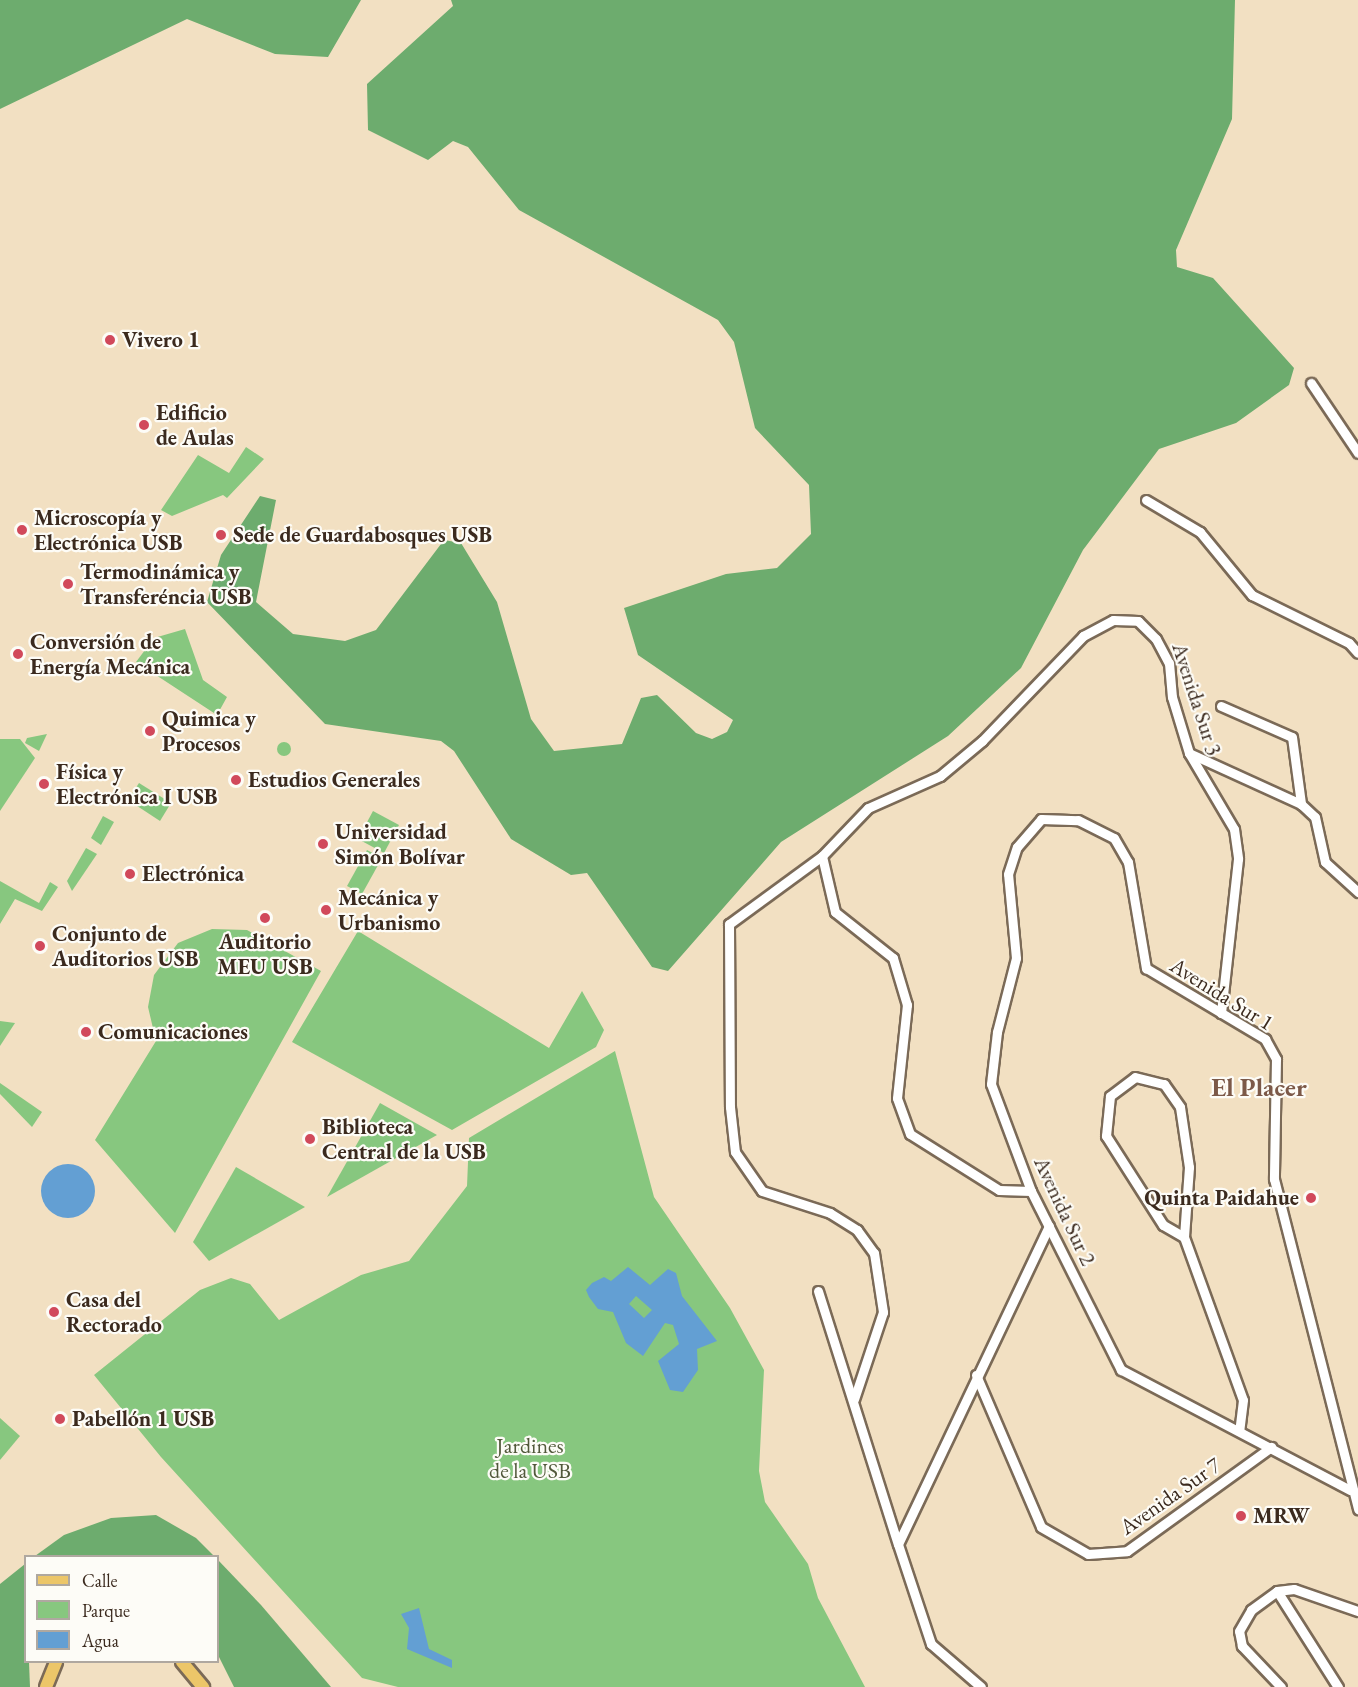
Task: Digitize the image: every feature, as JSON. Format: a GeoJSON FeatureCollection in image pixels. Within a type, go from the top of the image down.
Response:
{"type":"FeatureCollection","features":[{"type":"Feature","properties":{"kind":"main road"},"geometry":{"type":"LineString","coordinates":[[46,1687],[56,1663]]}},
{"type":"Feature","properties":{"kind":"main road"},"geometry":{"type":"LineString","coordinates":[[183,1663],[203,1687]]}},
{"type":"Feature","properties":{"kind":"street"},"geometry":{"type":"LineString","coordinates":[[1311,383],[1358,453]]}},
{"type":"Feature","properties":{"kind":"street"},"geometry":{"type":"LineString","coordinates":[[1146,500],[1200,532],[1261,602],[1349,643],[1358,653]]}},
{"type":"Feature","properties":{"kind":"street","name":"Avenida Sur 3"},"geometry":{"type":"LineString","coordinates":[[822,856],[868,808],[940,776],[982,741],[1083,636],[1121,620],[1138,621],[1156,639],[1169,663],[1172,697],[1189,753],[1234,829],[1238,859],[1221,1013]]}},
{"type":"Feature","properties":{"kind":"street"},"geometry":{"type":"LineString","coordinates":[[1221,706],[1292,737],[1301,804]]}},
{"type":"Feature","properties":{"kind":"street"},"geometry":{"type":"LineString","coordinates":[[1189,753],[1301,804],[1315,817],[1325,862],[1358,892]]}},
{"type":"Feature","properties":{"kind":"street","name":"Avenida Sur 1"},"geometry":{"type":"LineString","coordinates":[[1041,819],[1078,820],[1114,838],[1128,862],[1146,968],[1264,1039],[1276,1059],[1274,1179],[1350,1490],[1358,1509]]}},
{"type":"Feature","properties":{"kind":"street","name":"Avenida Sur 2"},"geometry":{"type":"LineString","coordinates":[[1041,819],[1017,848],[1008,874],[1016,958],[997,1032],[991,1084],[1031,1191],[1121,1370],[1350,1490]]}},
{"type":"Feature","properties":{"kind":"street"},"geometry":{"type":"LineString","coordinates":[[854,1399],[883,1312],[874,1253],[857,1230],[830,1213],[762,1191],[735,1152],[730,1107],[729,924],[822,856],[835,912],[893,958],[907,1005],[897,1098],[910,1134],[999,1190],[1031,1191]]}},
{"type":"Feature","properties":{"kind":"street"},"geometry":{"type":"LineString","coordinates":[[1184,1237],[1163,1225],[1106,1136],[1110,1096],[1135,1077],[1164,1084],[1180,1107],[1189,1167],[1184,1237],[1243,1400],[1239,1431]]}},
{"type":"Feature","properties":{"kind":"street"},"geometry":{"type":"LineString","coordinates":[[898,1544],[976,1375],[1049,1226]]}},
{"type":"Feature","properties":{"kind":"street"},"geometry":{"type":"LineString","coordinates":[[818,1291],[931,1644],[981,1687]]}},
{"type":"Feature","properties":{"kind":"street","name":"Avenida Sur 7"},"geometry":{"type":"LineString","coordinates":[[976,1375],[1041,1527],[1088,1554],[1126,1551],[1271,1447]]}},
{"type":"Feature","properties":{"kind":"street"},"geometry":{"type":"LineString","coordinates":[[1281,1687],[1242,1646],[1239,1631],[1251,1610],[1277,1591],[1320,1594],[1358,1611]]}},
{"type":"Feature","properties":{"kind":"street"},"geometry":{"type":"LineString","coordinates":[[1277,1591],[1338,1687]]}},
{"type":"Feature","properties":{"kind":"green space"},"geometry":{"type":"Polygon","coordinates":[[[0,0],[361,0],[328,57],[275,54],[187,19],[0,109],[0,0]]]}},
{"type":"Feature","properties":{"kind":"green space"},"geometry":{"type":"Polygon","coordinates":[[[451,0],[1235,0],[1232,119],[1176,250],[1177,267],[1213,278],[1294,368],[1289,385],[1236,423],[1159,449],[1083,550],[1021,668],[948,736],[781,842],[668,971],[652,967],[587,873],[571,875],[511,839],[454,751],[441,741],[325,724],[207,602],[221,555],[260,496],[276,500],[256,602],[293,634],[345,641],[376,630],[444,540],[461,543],[497,602],[531,719],[554,751],[622,744],[641,698],[657,695],[696,733],[712,739],[727,732],[733,720],[638,655],[624,608],[726,574],[777,568],[811,534],[809,485],[755,428],[734,342],[718,320],[519,210],[468,147],[453,141],[428,160],[368,130],[367,84],[453,6],[451,0]]]}},
{"type":"Feature","properties":{"kind":"green space"},"geometry":{"type":"Polygon","coordinates":[[[246,447],[264,459],[227,498],[223,495],[172,516],[161,510],[198,455],[229,473],[246,447]]]}},
{"type":"Feature","properties":{"kind":"green space"},"geometry":{"type":"Polygon","coordinates":[[[185,629],[203,680],[227,697],[217,715],[136,662],[154,638],[185,629]]]}},
{"type":"Feature","properties":{"kind":"green space"},"geometry":{"type":"Polygon","coordinates":[[[47,734],[39,751],[25,743],[27,738],[47,734]]]}},
{"type":"Feature","properties":{"kind":"green space"},"geometry":{"type":"Polygon","coordinates":[[[0,739],[20,739],[35,758],[0,811],[0,739]]]}},
{"type":"Feature","properties":{"kind":"green space"},"geometry":{"type":"Polygon","coordinates":[[[284,742],[289,744],[291,749],[289,754],[284,756],[279,754],[277,749],[279,744],[284,742]]]}},
{"type":"Feature","properties":{"kind":"green space"},"geometry":{"type":"Polygon","coordinates":[[[139,783],[171,803],[160,821],[128,800],[139,783]]]}},
{"type":"Feature","properties":{"kind":"green space"},"geometry":{"type":"Polygon","coordinates":[[[373,811],[399,825],[384,853],[358,839],[373,811]]]}},
{"type":"Feature","properties":{"kind":"green space"},"geometry":{"type":"Polygon","coordinates":[[[103,816],[114,822],[101,845],[91,838],[103,816]]]}},
{"type":"Feature","properties":{"kind":"green space"},"geometry":{"type":"Polygon","coordinates":[[[86,848],[97,854],[72,891],[67,881],[86,848]]]}},
{"type":"Feature","properties":{"kind":"green space"},"geometry":{"type":"Polygon","coordinates":[[[367,850],[382,858],[362,894],[347,886],[367,850]]]}},
{"type":"Feature","properties":{"kind":"green space"},"geometry":{"type":"Polygon","coordinates":[[[0,881],[39,903],[50,882],[58,887],[42,911],[15,899],[0,924],[0,881]]]}},
{"type":"Feature","properties":{"kind":"green space"},"geometry":{"type":"Polygon","coordinates":[[[212,929],[247,930],[321,971],[175,1233],[95,1140],[156,1041],[148,1007],[154,975],[178,943],[212,929]]]}},
{"type":"Feature","properties":{"kind":"green space"},"geometry":{"type":"Polygon","coordinates":[[[358,931],[549,1048],[582,991],[604,1030],[596,1047],[452,1130],[292,1042],[358,931]]]}},
{"type":"Feature","properties":{"kind":"green space"},"geometry":{"type":"Polygon","coordinates":[[[0,1021],[15,1023],[0,1046],[0,1021]]]}},
{"type":"Feature","properties":{"kind":"green space","name":"Jardines de la USB"},"geometry":{"type":"Polygon","coordinates":[[[615,1051],[654,1197],[730,1308],[764,1370],[759,1471],[765,1502],[808,1564],[818,1598],[865,1687],[398,1687],[362,1678],[161,1457],[94,1375],[200,1290],[231,1278],[250,1284],[279,1320],[361,1275],[409,1261],[467,1186],[469,1138],[615,1051]]]}},
{"type":"Feature","properties":{"kind":"green space"},"geometry":{"type":"Polygon","coordinates":[[[0,1083],[42,1112],[32,1127],[0,1094],[0,1083]]]}},
{"type":"Feature","properties":{"kind":"green space"},"geometry":{"type":"Polygon","coordinates":[[[380,1103],[437,1135],[327,1197],[380,1103]]]}},
{"type":"Feature","properties":{"kind":"green space"},"geometry":{"type":"Polygon","coordinates":[[[236,1167],[305,1207],[209,1261],[193,1242],[236,1167]]]}},
{"type":"Feature","properties":{"kind":"green space"},"geometry":{"type":"Polygon","coordinates":[[[0,1418],[20,1436],[0,1460],[0,1418]]]}},
{"type":"Feature","properties":{"kind":"green space"},"geometry":{"type":"Polygon","coordinates":[[[156,1515],[196,1538],[213,1555],[36,1555],[64,1535],[111,1518],[156,1515]]]}},
{"type":"Feature","properties":{"kind":"green space"},"geometry":{"type":"Polygon","coordinates":[[[219,1561],[261,1605],[331,1687],[234,1687],[219,1657],[219,1561]]]}},
{"type":"Feature","properties":{"kind":"green space"},"geometry":{"type":"Polygon","coordinates":[[[24,1565],[24,1663],[29,1663],[30,1687],[0,1687],[0,1584],[24,1565]]]}},
{"type":"Feature","properties":{"kind":"water"},"geometry":{"type":"Polygon","coordinates":[[[63,1164],[73,1164],[83,1168],[91,1176],[95,1191],[91,1206],[83,1214],[73,1218],[63,1218],[53,1214],[45,1206],[41,1196],[41,1186],[45,1176],[53,1168],[63,1164]]]}},
{"type":"Feature","properties":{"kind":"water"},"geometry":{"type":"Polygon","coordinates":[[[628,1267],[650,1285],[668,1269],[676,1273],[682,1296],[717,1341],[697,1349],[698,1370],[683,1392],[670,1390],[658,1361],[679,1344],[673,1325],[665,1323],[643,1356],[626,1343],[613,1312],[598,1309],[586,1290],[592,1283],[604,1277],[611,1281],[628,1267]],[[636,1296],[629,1304],[644,1318],[652,1310],[636,1296]]]}},
{"type":"Feature","properties":{"kind":"water"},"geometry":{"type":"Polygon","coordinates":[[[419,1608],[429,1649],[452,1660],[452,1668],[407,1649],[409,1628],[401,1614],[419,1608]]]}},
{"type":"Feature","properties":{"kind":"place","name":"Vivero 1"},"geometry":{"type":"Point","coordinates":[110,340]}},
{"type":"Feature","properties":{"kind":"place","name":"Edificio de Aulas"},"geometry":{"type":"Point","coordinates":[144,425]}},
{"type":"Feature","properties":{"kind":"place","name":"Microscopía y Electrónica USB"},"geometry":{"type":"Point","coordinates":[22,530]}},
{"type":"Feature","properties":{"kind":"place","name":"Sede de Guardabosques USB"},"geometry":{"type":"Point","coordinates":[221,535]}},
{"type":"Feature","properties":{"kind":"place","name":"Termodinámica y Transferéncia USB"},"geometry":{"type":"Point","coordinates":[68,584]}},
{"type":"Feature","properties":{"kind":"place","name":"Conversión de Energía Mecánica"},"geometry":{"type":"Point","coordinates":[18,654]}},
{"type":"Feature","properties":{"kind":"place","name":"Quimica y Procesos"},"geometry":{"type":"Point","coordinates":[150,731]}},
{"type":"Feature","properties":{"kind":"place","name":"Estudios Generales"},"geometry":{"type":"Point","coordinates":[236,780]}},
{"type":"Feature","properties":{"kind":"place","name":"Física y Electrónica I USB"},"geometry":{"type":"Point","coordinates":[44,784]}},
{"type":"Feature","properties":{"kind":"place","name":"Universidad Simón Bolívar"},"geometry":{"type":"Point","coordinates":[323,844]}},
{"type":"Feature","properties":{"kind":"place","name":"Electrónica"},"geometry":{"type":"Point","coordinates":[130,874]}},
{"type":"Feature","properties":{"kind":"place","name":"Mecánica y Urbanismo"},"geometry":{"type":"Point","coordinates":[326,910]}},
{"type":"Feature","properties":{"kind":"place","name":"Auditorio MEU USB"},"geometry":{"type":"Point","coordinates":[265,918]}},
{"type":"Feature","properties":{"kind":"place","name":"Conjunto de Auditorios USB"},"geometry":{"type":"Point","coordinates":[40,946]}},
{"type":"Feature","properties":{"kind":"place","name":"Comunicaciones"},"geometry":{"type":"Point","coordinates":[86,1032]}},
{"type":"Feature","properties":{"kind":"place","name":"Biblioteca Central de la USB"},"geometry":{"type":"Point","coordinates":[310,1139]}},
{"type":"Feature","properties":{"kind":"place","name":"Quinta Paidahue"},"geometry":{"type":"Point","coordinates":[1311,1198]}},
{"type":"Feature","properties":{"kind":"place","name":"Casa del Rectorado"},"geometry":{"type":"Point","coordinates":[54,1312]}},
{"type":"Feature","properties":{"kind":"place","name":"Pabellón 1 USB"},"geometry":{"type":"Point","coordinates":[60,1419]}},
{"type":"Feature","properties":{"kind":"place","name":"MRW"},"geometry":{"type":"Point","coordinates":[1241,1516]}},
{"type":"Feature","properties":{"kind":"district","name":"El Placer"},"geometry":{"type":"Point","coordinates":[1259,1088]}}]}
